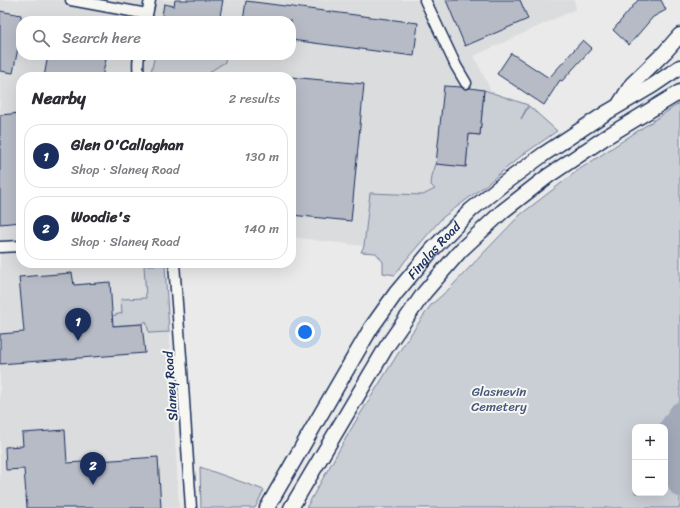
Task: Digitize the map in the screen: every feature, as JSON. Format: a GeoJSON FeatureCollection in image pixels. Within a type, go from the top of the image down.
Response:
{"type":"FeatureCollection","features":[{"type":"Feature","properties":{"kind":"main road"},"geometry":{"type":"LineString","coordinates":[[618,107],[632,84],[680,35]]}},
{"type":"Feature","properties":{"kind":"main road","name":"Finglas Road"},"geometry":{"type":"LineString","coordinates":[[268,508],[310,431],[371,328],[396,292],[432,250],[472,210],[503,184],[544,154],[680,67]]}},
{"type":"Feature","properties":{"kind":"main road","name":"Finglas Road"},"geometry":{"type":"LineString","coordinates":[[291,508],[387,346],[424,293],[461,250],[503,211],[548,176],[606,137],[680,92]]}},
{"type":"Feature","properties":{"kind":"street"},"geometry":{"type":"LineString","coordinates":[[71,0],[139,16]]}},
{"type":"Feature","properties":{"kind":"street"},"geometry":{"type":"LineString","coordinates":[[147,16],[150,0]]}},
{"type":"Feature","properties":{"kind":"street"},"geometry":{"type":"LineString","coordinates":[[425,0],[456,66],[466,83]]}},
{"type":"Feature","properties":{"kind":"street"},"geometry":{"type":"LineString","coordinates":[[138,60],[139,72]]}},
{"type":"Feature","properties":{"kind":"street"},"geometry":{"type":"LineString","coordinates":[[0,247],[16,246]]}},
{"type":"Feature","properties":{"kind":"street","name":"Slaney Road"},"geometry":{"type":"LineString","coordinates":[[174,268],[191,508]]}},
{"type":"Feature","properties":{"kind":"shaded area"},"geometry":{"type":"Polygon","coordinates":[[[0,0],[574,0],[576,9],[474,56],[490,89],[485,144],[467,176],[423,195],[370,193],[364,246],[296,238],[296,72],[16,72],[16,268],[165,268],[179,508],[0,508],[0,0]]]}},
{"type":"Feature","properties":{"kind":"green space"},"geometry":{"type":"Polygon","coordinates":[[[154,60],[225,60],[225,62],[210,72],[151,72],[154,60]]]}},
{"type":"Feature","properties":{"kind":"green space"},"geometry":{"type":"Polygon","coordinates":[[[484,90],[528,105],[521,119],[529,106],[557,131],[521,156],[486,185],[442,218],[395,275],[383,273],[383,262],[376,253],[361,252],[364,246],[370,193],[423,195],[435,189],[431,185],[436,164],[466,166],[469,134],[480,135],[484,90]]]}},
{"type":"Feature","properties":{"kind":"green space","name":"Glasnevin Cemetery"},"geometry":{"type":"Polygon","coordinates":[[[680,103],[680,508],[306,508],[354,424],[404,344],[431,305],[449,289],[520,215],[577,171],[680,103]]]}},
{"type":"Feature","properties":{"kind":"green space"},"geometry":{"type":"Polygon","coordinates":[[[144,268],[165,268],[169,332],[149,333],[146,321],[142,324],[76,328],[94,317],[112,316],[122,313],[121,299],[146,298],[144,268]]]}},
{"type":"Feature","properties":{"kind":"green space"},"geometry":{"type":"Polygon","coordinates":[[[200,467],[264,490],[255,508],[201,508],[200,467]]]}},
{"type":"Feature","properties":{"kind":"building"},"geometry":{"type":"Polygon","coordinates":[[[175,0],[223,0],[220,16],[162,16],[164,4],[174,6],[175,0]]]}},
{"type":"Feature","properties":{"kind":"building"},"geometry":{"type":"Polygon","coordinates":[[[446,0],[520,0],[528,19],[465,46],[446,0]]]}},
{"type":"Feature","properties":{"kind":"building"},"geometry":{"type":"Polygon","coordinates":[[[638,0],[661,0],[666,10],[653,17],[629,45],[613,30],[638,0]]]}},
{"type":"Feature","properties":{"kind":"building"},"geometry":{"type":"Polygon","coordinates":[[[246,1],[418,23],[414,56],[296,41],[296,16],[244,16],[246,1]]]}},
{"type":"Feature","properties":{"kind":"building"},"geometry":{"type":"Polygon","coordinates":[[[0,11],[21,16],[16,16],[16,58],[13,73],[0,71],[0,11]]]}},
{"type":"Feature","properties":{"kind":"building"},"geometry":{"type":"Polygon","coordinates":[[[583,40],[592,48],[562,81],[560,80],[544,105],[497,74],[511,53],[549,78],[583,40]]]}},
{"type":"Feature","properties":{"kind":"building"},"geometry":{"type":"Polygon","coordinates":[[[47,60],[106,60],[103,72],[45,72],[47,60]]]}},
{"type":"Feature","properties":{"kind":"building"},"geometry":{"type":"Polygon","coordinates":[[[296,77],[364,84],[351,221],[296,216],[296,77]]]}},
{"type":"Feature","properties":{"kind":"building"},"geometry":{"type":"Polygon","coordinates":[[[444,86],[484,90],[480,135],[469,134],[466,167],[436,164],[444,86]]]}},
{"type":"Feature","properties":{"kind":"building"},"geometry":{"type":"Polygon","coordinates":[[[16,113],[16,222],[0,224],[0,115],[16,113]]]}},
{"type":"Feature","properties":{"kind":"building"},"geometry":{"type":"Polygon","coordinates":[[[72,273],[74,285],[110,282],[113,326],[142,324],[145,353],[0,364],[0,334],[24,332],[19,277],[72,273]]]}},
{"type":"Feature","properties":{"kind":"building"},"geometry":{"type":"Polygon","coordinates":[[[65,430],[67,463],[158,457],[161,508],[27,508],[24,469],[6,470],[5,447],[23,446],[22,433],[65,430]]]}},
{"type":"Feature","properties":{"kind":"waterway"},"geometry":{"type":"LineString","coordinates":[[680,413],[670,428],[672,468],[680,486]]}},
{"type":"Feature","properties":{"kind":"place","name":"Glen O'Callaghan"},"geometry":{"type":"Point","coordinates":[78,341]}},
{"type":"Feature","properties":{"kind":"place","name":"Woodie's"},"geometry":{"type":"Point","coordinates":[93,485]}}]}
